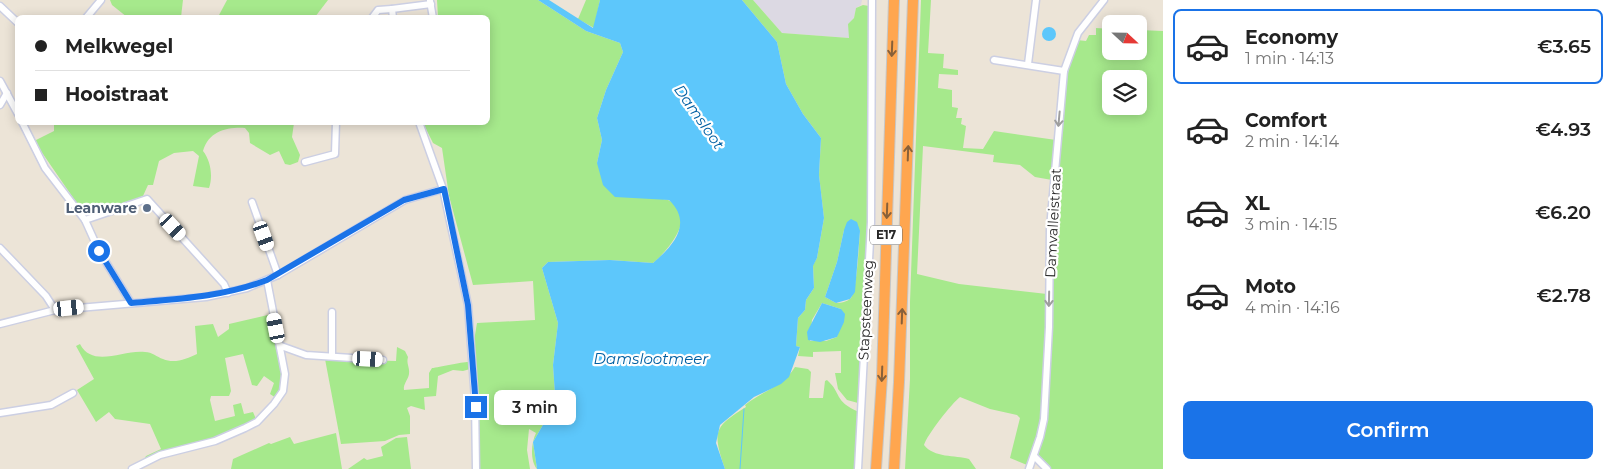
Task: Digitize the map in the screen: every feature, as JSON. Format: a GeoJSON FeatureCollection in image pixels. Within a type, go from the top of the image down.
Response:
{"type":"FeatureCollection","features":[{"type":"Feature","properties":{"kind":"highway","name":"E17"},"geometry":{"type":"LineString","coordinates":[[876,469],[882,377],[894,0]]}},
{"type":"Feature","properties":{"kind":"highway","name":"E17"},"geometry":{"type":"LineString","coordinates":[[894,469],[902,324],[913,0]]}},
{"type":"Feature","properties":{"kind":"street"},"geometry":{"type":"LineString","coordinates":[[88,15],[101,0]]}},
{"type":"Feature","properties":{"kind":"street","name":"Stapsteenweg"},"geometry":{"type":"LineString","coordinates":[[858,469],[871,222],[872,0]]}},
{"type":"Feature","properties":{"kind":"street"},"geometry":{"type":"LineString","coordinates":[[1028,64],[1036,0]]}},
{"type":"Feature","properties":{"kind":"street","name":"Damvalleistraat"},"geometry":{"type":"LineString","coordinates":[[1029,469],[1044,419],[1049,327],[1050,228],[1064,71],[1078,33],[1104,0]]}},
{"type":"Feature","properties":{"kind":"street"},"geometry":{"type":"LineString","coordinates":[[374,15],[378,10],[430,2],[432,15]]}},
{"type":"Feature","properties":{"kind":"street"},"geometry":{"type":"LineString","coordinates":[[0,6],[15,20]]}},
{"type":"Feature","properties":{"kind":"street"},"geometry":{"type":"LineString","coordinates":[[392,8],[392,15]]}},
{"type":"Feature","properties":{"kind":"street"},"geometry":{"type":"LineString","coordinates":[[994,60],[1064,71]]}},
{"type":"Feature","properties":{"kind":"street"},"geometry":{"type":"LineString","coordinates":[[0,81],[15,108]]}},
{"type":"Feature","properties":{"kind":"street"},"geometry":{"type":"LineString","coordinates":[[0,104],[7,92]]}},
{"type":"Feature","properties":{"kind":"street"},"geometry":{"type":"LineString","coordinates":[[24,125],[45,168],[85,220],[99,251],[131,303]]}},
{"type":"Feature","properties":{"kind":"street"},"geometry":{"type":"LineString","coordinates":[[306,162],[336,154],[336,125]]}},
{"type":"Feature","properties":{"kind":"street"},"geometry":{"type":"LineString","coordinates":[[420,125],[444,189],[468,305],[476,400],[476,469]]}},
{"type":"Feature","properties":{"kind":"street"},"geometry":{"type":"LineString","coordinates":[[0,324],[55,310],[206,297],[228,293],[278,275],[404,200],[444,189]]}},
{"type":"Feature","properties":{"kind":"street"},"geometry":{"type":"LineString","coordinates":[[85,220],[147,199],[224,284],[228,293]]}},
{"type":"Feature","properties":{"kind":"street"},"geometry":{"type":"LineString","coordinates":[[252,202],[278,275]]}},
{"type":"Feature","properties":{"kind":"street"},"geometry":{"type":"LineString","coordinates":[[0,248],[46,296],[55,310]]}},
{"type":"Feature","properties":{"kind":"street"},"geometry":{"type":"LineString","coordinates":[[132,469],[160,455],[215,441],[258,422],[268,413],[283,391],[285,374],[267,280]]}},
{"type":"Feature","properties":{"kind":"street"},"geometry":{"type":"LineString","coordinates":[[332,312],[332,356]]}},
{"type":"Feature","properties":{"kind":"street"},"geometry":{"type":"LineString","coordinates":[[281,346],[306,355],[383,360]]}},
{"type":"Feature","properties":{"kind":"street"},"geometry":{"type":"LineString","coordinates":[[0,413],[51,405],[73,393]]}},
{"type":"Feature","properties":{"kind":"street"},"geometry":{"type":"LineString","coordinates":[[1034,456],[1047,469]]}},
{"type":"Feature","properties":{"kind":"shaded area"},"geometry":{"type":"Polygon","coordinates":[[[753,0],[862,0],[861,5],[856,8],[854,18],[849,24],[849,38],[782,33],[753,0]]]}},
{"type":"Feature","properties":{"kind":"green space"},"geometry":{"type":"Polygon","coordinates":[[[110,0],[183,0],[181,15],[124,15],[112,5],[110,0]]]}},
{"type":"Feature","properties":{"kind":"green space"},"geometry":{"type":"Polygon","coordinates":[[[227,0],[328,0],[317,15],[219,15],[227,0]]]}},
{"type":"Feature","properties":{"kind":"green space"},"geometry":{"type":"Polygon","coordinates":[[[437,0],[538,0],[586,31],[620,43],[623,52],[606,90],[597,118],[602,140],[597,163],[624,182],[655,199],[668,200],[677,206],[681,214],[681,222],[673,241],[653,263],[610,260],[548,262],[542,268],[558,323],[553,365],[555,395],[551,411],[533,442],[536,433],[529,429],[527,450],[530,469],[478,469],[478,397],[474,341],[477,323],[535,320],[533,281],[473,285],[449,196],[442,148],[433,143],[424,125],[490,125],[490,15],[438,15],[437,0]]]}},
{"type":"Feature","properties":{"kind":"green space"},"geometry":{"type":"Polygon","coordinates":[[[586,0],[600,0],[594,28],[578,19],[586,0]]]}},
{"type":"Feature","properties":{"kind":"green space"},"geometry":{"type":"Polygon","coordinates":[[[742,0],[753,0],[782,33],[849,38],[848,24],[854,18],[856,8],[863,5],[869,6],[867,224],[858,403],[847,400],[838,389],[835,373],[841,373],[841,351],[813,352],[813,357],[798,356],[800,347],[796,346],[798,318],[805,310],[806,300],[814,288],[813,265],[817,258],[824,218],[819,175],[821,138],[803,114],[786,84],[777,42],[742,0]],[[844,230],[837,262],[825,297],[836,303],[844,302],[851,298],[855,286],[860,231],[844,230]],[[822,303],[812,320],[810,341],[826,341],[837,337],[841,309],[822,303]]]}},
{"type":"Feature","properties":{"kind":"green space"},"geometry":{"type":"Polygon","coordinates":[[[921,0],[931,0],[928,53],[944,54],[943,68],[958,70],[958,75],[939,74],[938,88],[952,90],[952,107],[958,108],[956,118],[962,118],[961,124],[966,126],[963,148],[983,149],[994,131],[1056,140],[1052,180],[1035,177],[1020,165],[993,162],[994,155],[923,146],[917,274],[959,284],[1047,294],[1045,381],[1039,424],[1027,465],[1010,458],[1020,418],[1017,415],[990,409],[960,397],[940,420],[924,445],[939,454],[969,459],[976,469],[905,469],[910,379],[910,302],[921,0]]]}},
{"type":"Feature","properties":{"kind":"green space"},"geometry":{"type":"Polygon","coordinates":[[[1096,28],[1102,28],[1102,60],[1148,60],[1148,30],[1163,31],[1163,469],[1049,469],[1038,455],[1042,440],[1053,234],[1065,74],[1077,40],[1086,41],[1089,35],[1096,35],[1096,28]]]}},
{"type":"Feature","properties":{"kind":"green space"},"geometry":{"type":"Polygon","coordinates":[[[54,125],[294,125],[292,137],[300,155],[298,162],[290,165],[285,164],[279,151],[270,155],[250,143],[249,133],[245,128],[225,130],[214,135],[203,151],[208,159],[210,169],[211,179],[209,188],[193,186],[199,156],[193,151],[174,153],[159,161],[153,185],[148,185],[143,196],[87,218],[34,141],[54,131],[54,125]]]}},
{"type":"Feature","properties":{"kind":"green space"},"geometry":{"type":"Polygon","coordinates":[[[272,314],[283,379],[276,398],[270,394],[274,383],[264,376],[257,386],[252,385],[243,354],[225,358],[231,391],[229,396],[211,396],[210,400],[215,421],[235,416],[233,405],[241,403],[244,414],[253,412],[256,419],[220,437],[143,461],[146,456],[161,449],[150,424],[115,419],[109,412],[96,422],[77,390],[94,379],[76,346],[80,344],[86,351],[101,357],[145,352],[167,360],[180,360],[197,354],[195,326],[213,324],[218,337],[229,329],[229,324],[272,314]]]}},
{"type":"Feature","properties":{"kind":"green space"},"geometry":{"type":"Polygon","coordinates":[[[397,347],[405,351],[408,357],[409,374],[404,390],[429,388],[429,373],[432,368],[470,362],[470,369],[463,371],[453,370],[438,376],[436,396],[424,397],[425,410],[411,406],[407,408],[410,416],[410,434],[399,435],[385,441],[341,444],[325,359],[396,361],[397,347]]]}},
{"type":"Feature","properties":{"kind":"green space"},"geometry":{"type":"Polygon","coordinates":[[[795,367],[808,369],[811,372],[809,398],[823,398],[825,381],[827,380],[845,404],[859,412],[855,469],[725,469],[717,438],[722,425],[746,407],[745,405],[785,379],[795,367]]]}},
{"type":"Feature","properties":{"kind":"green space"},"geometry":{"type":"Polygon","coordinates":[[[336,433],[342,469],[231,469],[233,459],[269,443],[271,444],[290,437],[294,444],[336,433]]]}},
{"type":"Feature","properties":{"kind":"green space"},"geometry":{"type":"Polygon","coordinates":[[[407,437],[411,469],[348,469],[364,458],[367,460],[383,456],[381,447],[396,438],[407,437]]]}},
{"type":"Feature","properties":{"kind":"green space"},"geometry":{"type":"Polygon","coordinates":[[[533,442],[537,469],[532,457],[533,442]]]}},
{"type":"Feature","properties":{"kind":"water","name":"Damslootmeer"},"geometry":{"type":"Polygon","coordinates":[[[538,0],[549,0],[593,28],[600,0],[742,0],[777,42],[786,84],[803,114],[821,138],[819,175],[824,218],[817,258],[813,266],[814,288],[806,300],[805,310],[798,318],[796,346],[800,347],[789,377],[781,384],[754,397],[720,425],[716,443],[725,469],[537,469],[533,442],[551,411],[555,395],[553,365],[558,323],[542,268],[548,262],[610,260],[653,263],[674,241],[680,225],[680,217],[669,200],[615,197],[603,185],[597,163],[602,140],[597,118],[606,90],[623,52],[620,43],[586,31],[538,0]]]}},
{"type":"Feature","properties":{"kind":"water"},"geometry":{"type":"Polygon","coordinates":[[[1046,27],[1052,27],[1056,34],[1052,41],[1046,41],[1042,37],[1042,31],[1046,27]]]}},
{"type":"Feature","properties":{"kind":"water"},"geometry":{"type":"Polygon","coordinates":[[[851,219],[857,222],[860,231],[855,292],[850,299],[836,303],[825,297],[837,262],[844,230],[847,222],[851,219]]]}},
{"type":"Feature","properties":{"kind":"water"},"geometry":{"type":"Polygon","coordinates":[[[822,303],[841,309],[845,314],[844,322],[837,337],[820,342],[808,340],[807,332],[822,303]]]}},
{"type":"Feature","properties":{"kind":"waterway","name":"Damsloot"},"geometry":{"type":"LineString","coordinates":[[740,469],[744,409]]}},
{"type":"Feature","properties":{"kind":"place","name":"Leanware"},"geometry":{"type":"Point","coordinates":[147,208]}},
{"type":"Feature","properties":{"kind":"route"},"geometry":{"type":"LineString","coordinates":[[99,251],[131,303],[206,297],[247,288],[267,280],[404,200],[444,189],[468,305],[476,407]]}}]}
